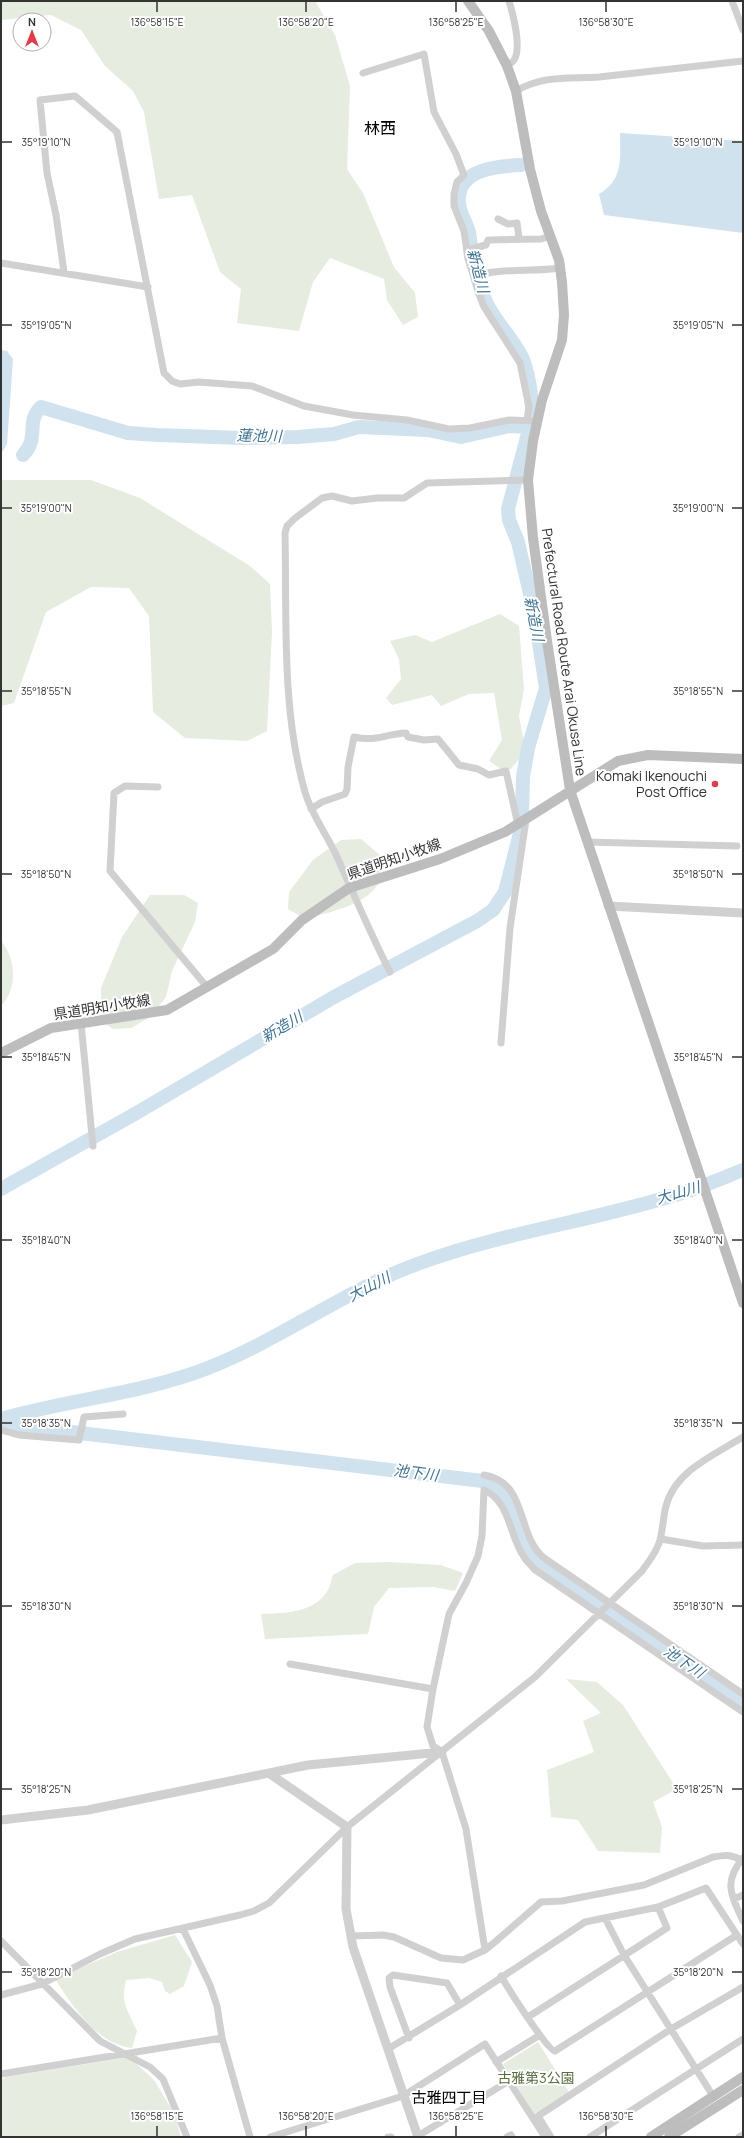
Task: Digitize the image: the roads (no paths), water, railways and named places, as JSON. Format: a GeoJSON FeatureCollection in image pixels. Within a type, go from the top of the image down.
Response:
{"type":"FeatureCollection","features":[{"type":"Feature","properties":{"kind":"main road","name":"Prefectural Road Route Arai Okusa Line"},"geometry":{"type":"LineString","coordinates":[[468,1],[489,31],[507,66],[516,91],[530,169],[541,211],[560,268],[564,302],[562,340],[542,400],[527,480],[532,530],[547,641],[570,790],[743,1303]]}},
{"type":"Feature","properties":{"kind":"main road","name":"県道明知小牧線"},"geometry":{"type":"LineString","coordinates":[[1,1053],[51,1028],[168,1010],[273,949],[302,920],[349,888],[440,859],[522,823],[570,790],[618,761],[654,755],[743,759]]}},
{"type":"Feature","properties":{"kind":"main road"},"geometry":{"type":"LineString","coordinates":[[651,2137],[743,2076]]}},
{"type":"Feature","properties":{"kind":"main road"},"geometry":{"type":"LineString","coordinates":[[669,2137],[743,2090]]}},
{"type":"Feature","properties":{"kind":"street"},"geometry":{"type":"LineString","coordinates":[[507,66],[514,60],[517,45],[515,24],[509,1]]}},
{"type":"Feature","properties":{"kind":"street"},"geometry":{"type":"LineString","coordinates":[[732,1],[743,30]]}},
{"type":"Feature","properties":{"kind":"street"},"geometry":{"type":"LineString","coordinates":[[363,73],[424,54],[434,112],[456,154],[464,175],[457,182],[454,194],[454,206],[464,231],[467,250],[483,305],[520,363],[529,407],[527,420]]}},
{"type":"Feature","properties":{"kind":"street"},"geometry":{"type":"LineString","coordinates":[[516,91],[529,83],[556,78],[598,77],[743,61]]}},
{"type":"Feature","properties":{"kind":"street"},"geometry":{"type":"LineString","coordinates":[[64,272],[56,215],[47,173],[40,100],[74,96],[118,132],[164,373],[172,381],[180,384],[199,382],[252,386],[304,406],[353,415],[407,420],[449,428],[470,428],[509,420],[538,421]]}},
{"type":"Feature","properties":{"kind":"street"},"geometry":{"type":"LineString","coordinates":[[498,219],[508,224],[517,223],[519,238]]}},
{"type":"Feature","properties":{"kind":"street"},"geometry":{"type":"LineString","coordinates":[[467,250],[486,245],[488,240],[498,239],[502,241],[519,238],[541,239],[550,236]]}},
{"type":"Feature","properties":{"kind":"street"},"geometry":{"type":"LineString","coordinates":[[1,263],[64,272],[148,287]]}},
{"type":"Feature","properties":{"kind":"street"},"geometry":{"type":"LineString","coordinates":[[474,276],[495,272],[560,268]]}},
{"type":"Feature","properties":{"kind":"street"},"geometry":{"type":"LineString","coordinates":[[390,972],[349,888],[338,858],[311,809],[305,792],[290,713],[286,556],[287,526],[310,505],[322,498],[332,496],[352,501],[377,498],[404,498],[427,483],[527,480]]}},
{"type":"Feature","properties":{"kind":"street"},"geometry":{"type":"LineString","coordinates":[[311,809],[322,802],[345,794],[348,789],[348,767],[354,737],[375,740],[393,734],[406,733],[408,737],[414,740],[438,739],[459,765],[478,769],[490,775],[506,771],[522,823],[510,928],[501,1043]]}},
{"type":"Feature","properties":{"kind":"street"},"geometry":{"type":"LineString","coordinates":[[158,787],[125,786],[114,792],[110,871],[207,987]]}},
{"type":"Feature","properties":{"kind":"street"},"geometry":{"type":"LineString","coordinates":[[587,842],[737,846]]}},
{"type":"Feature","properties":{"kind":"street"},"geometry":{"type":"LineString","coordinates":[[608,906],[743,913]]}},
{"type":"Feature","properties":{"kind":"street"},"geometry":{"type":"LineString","coordinates":[[81,1023],[93,1146]]}},
{"type":"Feature","properties":{"kind":"street"},"geometry":{"type":"LineString","coordinates":[[1,1430],[19,1435],[79,1440],[84,1417],[123,1414]]}},
{"type":"Feature","properties":{"kind":"street"},"geometry":{"type":"LineString","coordinates":[[1,1994],[42,1984],[100,1954],[135,1939],[240,1915],[254,1911],[269,1903],[347,1827],[535,1677],[642,1571],[655,1554],[660,1540],[666,1506],[679,1482],[687,1472],[743,1437]]}},
{"type":"Feature","properties":{"kind":"street"},"geometry":{"type":"LineString","coordinates":[[484,1475],[499,1478],[508,1485],[517,1503],[533,1548],[537,1552],[562,1572],[743,1694]]}},
{"type":"Feature","properties":{"kind":"street"},"geometry":{"type":"LineString","coordinates":[[485,1950],[466,1829],[442,1752],[433,1746],[429,1738],[427,1727],[433,1689],[449,1614],[466,1583],[478,1556],[482,1536],[484,1490],[493,1494],[501,1502],[524,1557],[534,1569],[743,1712]]}},
{"type":"Feature","properties":{"kind":"street"},"geometry":{"type":"LineString","coordinates":[[660,1540],[703,1546],[743,1545]]}},
{"type":"Feature","properties":{"kind":"street"},"geometry":{"type":"LineString","coordinates":[[290,1664],[433,1689]]}},
{"type":"Feature","properties":{"kind":"street"},"geometry":{"type":"LineString","coordinates":[[1,1820],[88,1810],[230,1780],[270,1774],[308,1765],[442,1752]]}},
{"type":"Feature","properties":{"kind":"street"},"geometry":{"type":"LineString","coordinates":[[270,1774],[347,1827]]}},
{"type":"Feature","properties":{"kind":"street"},"geometry":{"type":"LineString","coordinates":[[347,1827],[346,1909],[350,1936],[417,2137],[509,2081]]}},
{"type":"Feature","properties":{"kind":"street"},"geometry":{"type":"LineString","coordinates":[[350,1936],[372,1934],[394,1937],[441,1958],[463,1960],[485,1950],[541,1902],[562,1902],[644,1885],[713,1857],[724,1855],[730,1855],[742,1859],[731,1876],[730,1889],[743,1921]]}},
{"type":"Feature","properties":{"kind":"street"},"geometry":{"type":"LineString","coordinates":[[388,2049],[409,2038],[460,2005],[501,1976],[584,1922],[658,1907],[706,1888],[743,1944]]}},
{"type":"Feature","properties":{"kind":"street"},"geometry":{"type":"LineString","coordinates":[[734,1899],[743,1895]]}},
{"type":"Feature","properties":{"kind":"street"},"geometry":{"type":"LineString","coordinates":[[528,2017],[667,1928],[658,1907]]}},
{"type":"Feature","properties":{"kind":"street"},"geometry":{"type":"LineString","coordinates":[[605,1918],[624,1955],[697,2068],[713,2096]]}},
{"type":"Feature","properties":{"kind":"street"},"geometry":{"type":"LineString","coordinates":[[183,1929],[210,1985],[217,2006],[222,2038],[250,2137]]}},
{"type":"Feature","properties":{"kind":"street"},"geometry":{"type":"LineString","coordinates":[[501,1976],[550,2049],[555,2051],[737,1935]]}},
{"type":"Feature","properties":{"kind":"street"},"geometry":{"type":"LineString","coordinates":[[1,1941],[100,2041],[150,2067],[163,2079],[187,2137]]}},
{"type":"Feature","properties":{"kind":"street"},"geometry":{"type":"LineString","coordinates":[[409,2038],[390,1987],[389,1978],[393,1975],[447,1983],[460,2005]]}},
{"type":"Feature","properties":{"kind":"street"},"geometry":{"type":"LineString","coordinates":[[551,2137],[538,2116],[671,2029],[743,1986]]}},
{"type":"Feature","properties":{"kind":"street"},"geometry":{"type":"LineString","coordinates":[[496,2062],[540,2035]]}},
{"type":"Feature","properties":{"kind":"street"},"geometry":{"type":"LineString","coordinates":[[1,2074],[222,2038]]}},
{"type":"Feature","properties":{"kind":"street"},"geometry":{"type":"LineString","coordinates":[[590,2137],[743,2039]]}},
{"type":"Feature","properties":{"kind":"street"},"geometry":{"type":"LineString","coordinates":[[270,2137],[403,2096],[485,2044],[544,2137]]}},
{"type":"Feature","properties":{"kind":"street"},"geometry":{"type":"LineString","coordinates":[[507,2137],[511,2135],[512,2137]]}},
{"type":"Feature","properties":{"kind":"street"},"geometry":{"type":"LineString","coordinates":[[739,2137],[743,2135]]}},
{"type":"Feature","properties":{"kind":"water"},"geometry":{"type":"Polygon","coordinates":[[[620,133],[743,141],[743,233],[604,215],[599,194],[613,182],[617,175],[620,159],[620,133]]]}},
{"type":"Feature","properties":{"kind":"water"},"geometry":{"type":"Polygon","coordinates":[[[1,350],[7,351],[13,359],[7,444],[1,454],[1,350]]]}},
{"type":"Feature","properties":{"kind":"waterway","name":"新造川"},"geometry":{"type":"LineString","coordinates":[[521,165],[490,169],[471,177],[464,183],[460,192],[459,204],[468,229],[476,270],[484,297],[492,313],[517,348],[524,362],[530,387],[532,413]]}},
{"type":"Feature","properties":{"kind":"waterway","name":"蓮池川"},"geometry":{"type":"LineString","coordinates":[[23,455],[31,442],[34,418],[41,407],[128,433],[157,435],[242,438],[297,437],[334,434],[359,427],[428,430],[461,437],[509,426],[530,427]]}},
{"type":"Feature","properties":{"kind":"waterway","name":"新造川"},"geometry":{"type":"LineString","coordinates":[[522,814],[523,777],[528,748],[546,688],[534,611],[518,542],[509,520],[508,509],[530,426]]}},
{"type":"Feature","properties":{"kind":"waterway","name":"新造川"},"geometry":{"type":"LineString","coordinates":[[1,1189],[133,1115],[334,997],[477,921],[493,910],[505,892],[520,833]]}},
{"type":"Feature","properties":{"kind":"waterway","name":"大山川"},"geometry":{"type":"LineString","coordinates":[[1,1419],[183,1377],[235,1356],[262,1343],[366,1286],[420,1263],[486,1242],[655,1201],[695,1189],[743,1170]]}},
{"type":"Feature","properties":{"kind":"waterway","name":"池下川"},"geometry":{"type":"LineString","coordinates":[[1,1420],[32,1429],[72,1432],[491,1482],[503,1493],[510,1508],[519,1539],[538,1563],[743,1702]]}},
{"type":"Feature","properties":{"kind":"place","name":"Komaki Ikenouchi Post Office"},"geometry":{"type":"Point","coordinates":[715,784]}},
{"type":"Feature","properties":{"kind":"district","name":"林西"},"geometry":{"type":"Point","coordinates":[380,128]}},
{"type":"Feature","properties":{"kind":"district","name":"古雅四丁目"},"geometry":{"type":"Point","coordinates":[449,2098]}},
{"type":"Feature","properties":{"kind":"park label","name":"古雅第3公園"},"geometry":{"type":"Point","coordinates":[536,2078]}}]}
